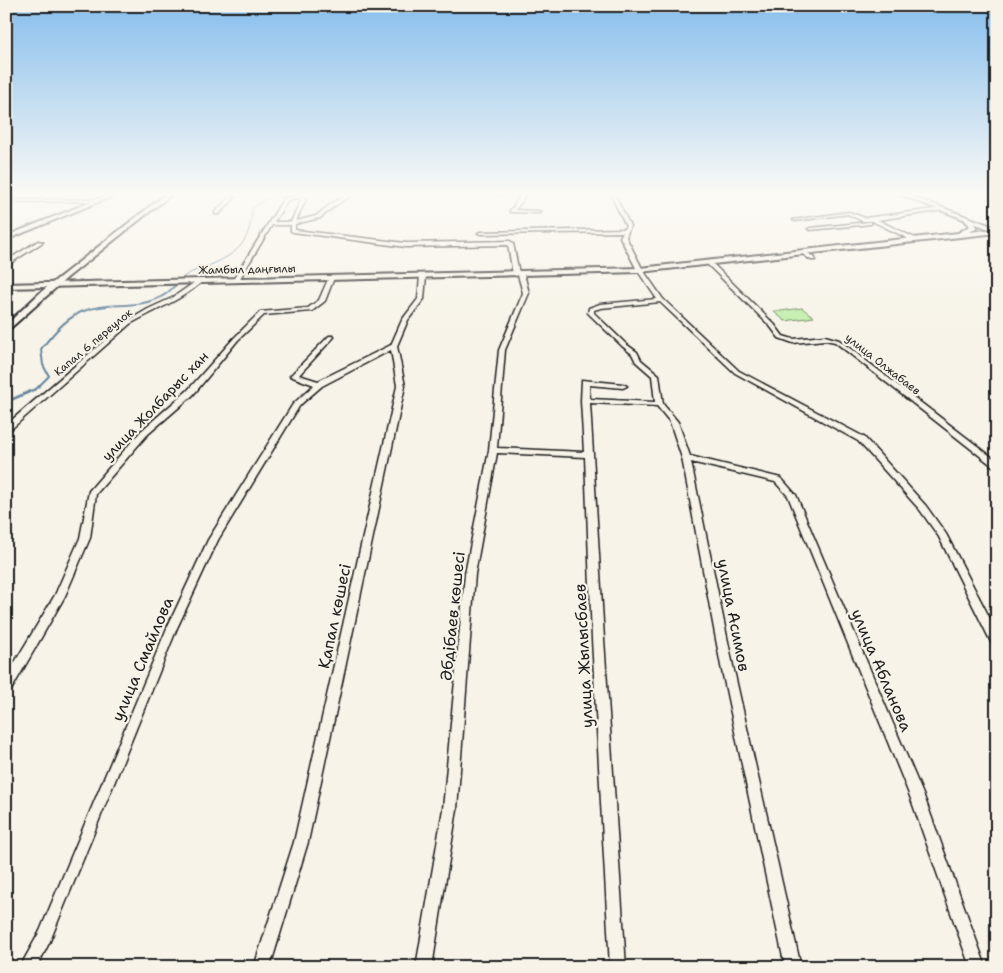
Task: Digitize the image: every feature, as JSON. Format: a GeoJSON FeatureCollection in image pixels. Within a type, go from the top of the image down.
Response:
{"type":"FeatureCollection","features":[{"type":"Feature","properties":{"kind":"main road","name":"Жамбыл даңғылы"},"geometry":{"type":"LineString","coordinates":[[6,286],[640,270],[929,238]]}},
{"type":"Feature","properties":{"kind":"street"},"geometry":{"type":"LineString","coordinates":[[6,330],[52,285],[113,238]]}},
{"type":"Feature","properties":{"kind":"street"},"geometry":{"type":"LineString","coordinates":[[236,280],[262,238]]}},
{"type":"Feature","properties":{"kind":"street","name":"Әбдібаев көшесі"},"geometry":{"type":"LineString","coordinates":[[345,238],[384,244],[510,243],[518,274],[526,293],[502,350],[493,450],[470,574],[450,809],[424,967]]}},
{"type":"Feature","properties":{"kind":"street"},"geometry":{"type":"LineString","coordinates":[[624,238],[640,270],[661,300],[737,372],[862,439],[924,508],[943,536],[997,643]]}},
{"type":"Feature","properties":{"kind":"street"},"geometry":{"type":"LineString","coordinates":[[6,264],[40,242]]}},
{"type":"Feature","properties":{"kind":"street"},"geometry":{"type":"LineString","coordinates":[[803,252],[813,259]]}},
{"type":"Feature","properties":{"kind":"street","name":"улица Олжабаев"},"geometry":{"type":"LineString","coordinates":[[709,262],[772,325],[781,337],[793,341],[825,338],[837,341],[997,465]]}},
{"type":"Feature","properties":{"kind":"street"},"geometry":{"type":"LineString","coordinates":[[394,346],[405,320],[421,299],[423,276]]}},
{"type":"Feature","properties":{"kind":"street"},"geometry":{"type":"LineString","coordinates":[[262,313],[310,310],[322,301],[331,278]]}},
{"type":"Feature","properties":{"kind":"street","name":"Капал 6 переулок"},"geometry":{"type":"LineString","coordinates":[[6,429],[128,323],[174,299],[200,281]]}},
{"type":"Feature","properties":{"kind":"street","name":"улица Асимов"},"geometry":{"type":"LineString","coordinates":[[661,300],[600,306],[592,309],[591,313],[635,353],[638,361],[655,374],[660,404],[674,422],[686,458],[727,666],[793,967]]}},
{"type":"Feature","properties":{"kind":"street","name":"улица Жолбарыс хан"},"geometry":{"type":"LineString","coordinates":[[6,688],[60,596],[85,538],[92,493],[144,433],[190,393],[236,339],[262,313]]}},
{"type":"Feature","properties":{"kind":"street"},"geometry":{"type":"LineString","coordinates":[[319,384],[294,376],[331,337]]}},
{"type":"Feature","properties":{"kind":"street","name":"улица Смайлова"},"geometry":{"type":"LineString","coordinates":[[28,967],[45,936],[172,628],[212,540],[297,404],[319,384],[394,346]]}},
{"type":"Feature","properties":{"kind":"street","name":"Қапал көшесі"},"geometry":{"type":"LineString","coordinates":[[262,967],[301,842],[401,386],[394,346]]}},
{"type":"Feature","properties":{"kind":"street","name":"улица Жылысбаев"},"geometry":{"type":"LineString","coordinates":[[618,967],[585,382],[623,386]]}},
{"type":"Feature","properties":{"kind":"street"},"geometry":{"type":"LineString","coordinates":[[585,401],[660,404]]}},
{"type":"Feature","properties":{"kind":"street"},"geometry":{"type":"LineString","coordinates":[[493,450],[588,455]]}},
{"type":"Feature","properties":{"kind":"street","name":"улица Абланова"},"geometry":{"type":"LineString","coordinates":[[686,458],[778,480],[792,495],[918,799],[978,967]]}},
{"type":"Feature","properties":{"kind":"green space"},"geometry":{"type":"Polygon","coordinates":[[[802,308],[814,317],[785,321],[774,312],[802,308]]]}},
{"type":"Feature","properties":{"kind":"waterway"},"geometry":{"type":"LineString","coordinates":[[180,280],[188,274],[233,253],[245,238]]}},
{"type":"Feature","properties":{"kind":"waterway"},"geometry":{"type":"LineString","coordinates":[[26,393],[36,389],[49,376],[43,365],[41,349],[69,319],[91,309],[151,301],[167,293],[180,280]]}},
{"type":"Feature","properties":{"kind":"waterway"},"geometry":{"type":"LineString","coordinates":[[6,402],[29,392]]}}]}
